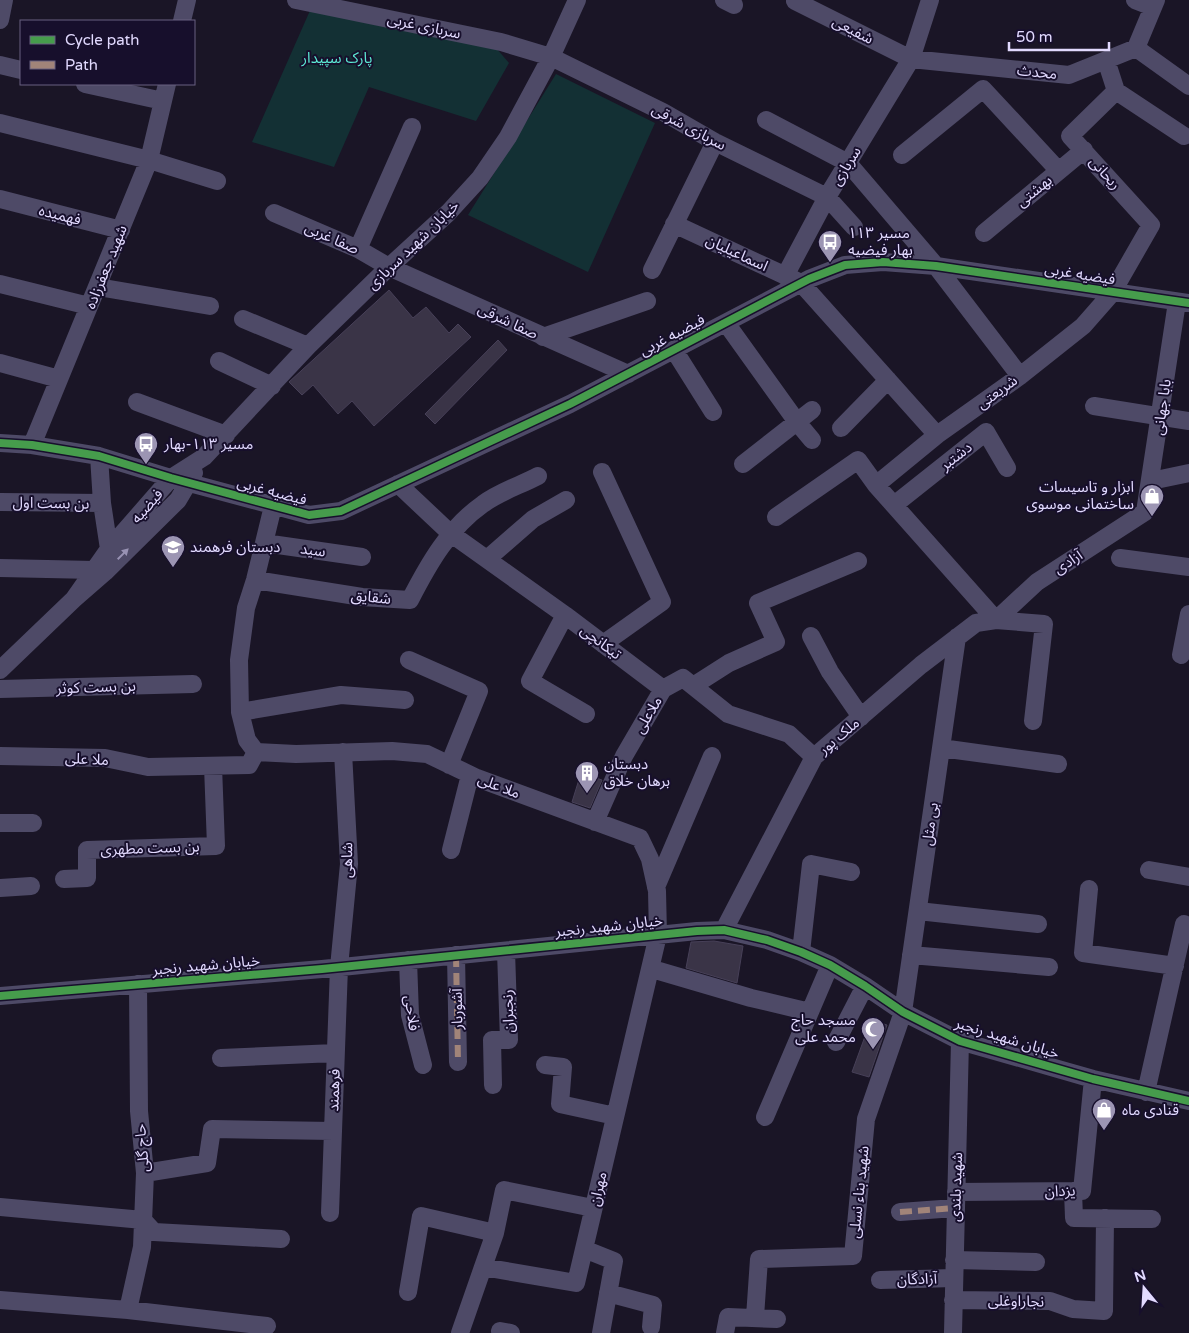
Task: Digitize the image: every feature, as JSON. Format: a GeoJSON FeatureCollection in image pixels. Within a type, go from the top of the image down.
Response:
{"type":"FeatureCollection","features":[{"type":"Feature","properties":{"kind":"street"},"geometry":{"type":"LineString","coordinates":[[0,20],[4,0]]}},
{"type":"Feature","properties":{"kind":"street"},"geometry":{"type":"LineString","coordinates":[[182,20],[187,0]]}},
{"type":"Feature","properties":{"kind":"street","name":"سربازی غربی"},"geometry":{"type":"LineString","coordinates":[[296,0],[501,42],[551,56]]}},
{"type":"Feature","properties":{"kind":"street","name":"خیابان شهید سربازی"},"geometry":{"type":"LineString","coordinates":[[204,457],[308,346],[448,213],[480,178],[508,137],[551,56],[577,0]]}},
{"type":"Feature","properties":{"kind":"street","name":"سربازی"},"geometry":{"type":"LineString","coordinates":[[793,279],[827,196],[911,58],[930,0]]}},
{"type":"Feature","properties":{"kind":"street"},"geometry":{"type":"LineString","coordinates":[[1135,0],[1154,3],[1136,48],[1189,86]]}},
{"type":"Feature","properties":{"kind":"street","name":"شفیعی"},"geometry":{"type":"LineString","coordinates":[[795,1],[911,58]]}},
{"type":"Feature","properties":{"kind":"street","name":"محدث"},"geometry":{"type":"LineString","coordinates":[[911,58],[1069,75],[1136,48]]}},
{"type":"Feature","properties":{"kind":"street","name":"سربازی شرقی"},"geometry":{"type":"LineString","coordinates":[[551,56],[663,112],[715,142],[827,196]]}},
{"type":"Feature","properties":{"kind":"street"},"geometry":{"type":"LineString","coordinates":[[1106,60],[1116,90],[1184,136]]}},
{"type":"Feature","properties":{"kind":"street"},"geometry":{"type":"LineString","coordinates":[[0,65],[20,70]]}},
{"type":"Feature","properties":{"kind":"street"},"geometry":{"type":"LineString","coordinates":[[90,85],[163,101]]}},
{"type":"Feature","properties":{"kind":"street","name":"شهید جعفرزاده"},"geometry":{"type":"LineString","coordinates":[[32,445],[150,160],[167,85]]}},
{"type":"Feature","properties":{"kind":"street"},"geometry":{"type":"LineString","coordinates":[[902,155],[983,89],[1059,171]]}},
{"type":"Feature","properties":{"kind":"street","name":"ریحانی"},"geometry":{"type":"LineString","coordinates":[[1112,293],[1151,225],[1070,136],[1116,90]]}},
{"type":"Feature","properties":{"kind":"street"},"geometry":{"type":"LineString","coordinates":[[766,120],[848,163],[936,266],[1020,376]]}},
{"type":"Feature","properties":{"kind":"street"},"geometry":{"type":"LineString","coordinates":[[0,123],[150,160],[217,181]]}},
{"type":"Feature","properties":{"kind":"street"},"geometry":{"type":"LineString","coordinates":[[358,250],[412,127]]}},
{"type":"Feature","properties":{"kind":"street"},"geometry":{"type":"LineString","coordinates":[[652,270],[715,142]]}},
{"type":"Feature","properties":{"kind":"street","name":"بهشتی"},"geometry":{"type":"LineString","coordinates":[[984,233],[1084,150]]}},
{"type":"Feature","properties":{"kind":"street"},"geometry":{"type":"LineString","coordinates":[[827,196],[854,227]]}},
{"type":"Feature","properties":{"kind":"street","name":"فهمیده"},"geometry":{"type":"LineString","coordinates":[[0,199],[121,230]]}},
{"type":"Feature","properties":{"kind":"street","name":"صفا غربی"},"geometry":{"type":"LineString","coordinates":[[274,213],[358,250],[389,267]]}},
{"type":"Feature","properties":{"kind":"street","name":"اسماعیلیان"},"geometry":{"type":"LineString","coordinates":[[674,224],[793,279]]}},
{"type":"Feature","properties":{"kind":"street","name":"فیضیه غربی"},"geometry":{"type":"LineString","coordinates":[[0,443],[32,445],[99,456],[171,478],[308,515],[341,511],[570,404],[726,323],[793,279],[845,265],[883,262],[936,266],[1183,303]]}},
{"type":"Feature","properties":{"kind":"street","name":"صفا شرقی"},"geometry":{"type":"LineString","coordinates":[[389,267],[628,374]]}},
{"type":"Feature","properties":{"kind":"street"},"geometry":{"type":"LineString","coordinates":[[793,279],[937,435]]}},
{"type":"Feature","properties":{"kind":"street"},"geometry":{"type":"LineString","coordinates":[[0,284],[89,306]]}},
{"type":"Feature","properties":{"kind":"street"},"geometry":{"type":"LineString","coordinates":[[98,286],[210,306]]}},
{"type":"Feature","properties":{"kind":"street","name":"شریعتی"},"geometry":{"type":"LineString","coordinates":[[876,484],[937,435],[1020,376],[1083,326],[1112,293]]}},
{"type":"Feature","properties":{"kind":"street"},"geometry":{"type":"LineString","coordinates":[[543,337],[647,301]]}},
{"type":"Feature","properties":{"kind":"street","name":"بابا جهانی"},"geometry":{"type":"LineString","coordinates":[[1145,512],[1160,417],[1183,303]]}},
{"type":"Feature","properties":{"kind":"street"},"geometry":{"type":"LineString","coordinates":[[244,319],[308,346]]}},
{"type":"Feature","properties":{"kind":"street"},"geometry":{"type":"LineString","coordinates":[[726,323],[812,440]]}},
{"type":"Feature","properties":{"kind":"street"},"geometry":{"type":"LineString","coordinates":[[674,350],[713,412]]}},
{"type":"Feature","properties":{"kind":"street"},"geometry":{"type":"LineString","coordinates":[[219,361],[272,386]]}},
{"type":"Feature","properties":{"kind":"street"},"geometry":{"type":"LineString","coordinates":[[0,363],[60,379]]}},
{"type":"Feature","properties":{"kind":"street"},"geometry":{"type":"LineString","coordinates":[[841,428],[888,380]]}},
{"type":"Feature","properties":{"kind":"street"},"geometry":{"type":"LineString","coordinates":[[137,402],[226,435]]}},
{"type":"Feature","properties":{"kind":"street"},"geometry":{"type":"LineString","coordinates":[[1094,406],[1189,421]]}},
{"type":"Feature","properties":{"kind":"street"},"geometry":{"type":"LineString","coordinates":[[743,464],[812,410]]}},
{"type":"Feature","properties":{"kind":"street","name":"دشتبر"},"geometry":{"type":"LineString","coordinates":[[894,504],[986,432],[1007,468]]}},
{"type":"Feature","properties":{"kind":"street"},"geometry":{"type":"LineString","coordinates":[[99,456],[102,503],[109,548]]}},
{"type":"Feature","properties":{"kind":"street","name":"فیضیه"},"geometry":{"type":"LineString","coordinates":[[74,599],[109,548],[171,478],[204,457]]}},
{"type":"Feature","properties":{"kind":"street","name":"فیضیه"},"geometry":{"type":"LineString","coordinates":[[0,670],[105,572],[178,500],[204,457]]}},
{"type":"Feature","properties":{"kind":"street"},"geometry":{"type":"LineString","coordinates":[[776,517],[858,460],[876,484],[996,620],[1044,624],[1033,721]]}},
{"type":"Feature","properties":{"kind":"street"},"geometry":{"type":"LineString","coordinates":[[602,472],[662,602],[603,644]]}},
{"type":"Feature","properties":{"kind":"street"},"geometry":{"type":"LineString","coordinates":[[1151,481],[1189,473]]}},
{"type":"Feature","properties":{"kind":"street"},"geometry":{"type":"LineString","coordinates":[[450,533],[484,503],[538,476]]}},
{"type":"Feature","properties":{"kind":"street","name":"تیکانچی"},"geometry":{"type":"LineString","coordinates":[[398,484],[450,533],[565,615],[663,689]]}},
{"type":"Feature","properties":{"kind":"street"},"geometry":{"type":"LineString","coordinates":[[487,559],[532,519],[566,500]]}},
{"type":"Feature","properties":{"kind":"street","name":"بن بست اول"},"geometry":{"type":"LineString","coordinates":[[0,502],[102,503]]}},
{"type":"Feature","properties":{"kind":"street"},"geometry":{"type":"LineString","coordinates":[[256,752],[247,740],[240,712],[239,660],[246,608],[255,580],[273,506]]}},
{"type":"Feature","properties":{"kind":"street","name":"آزادی"},"geometry":{"type":"LineString","coordinates":[[996,620],[1038,582],[1145,512]]}},
{"type":"Feature","properties":{"kind":"street","name":"شقایق"},"geometry":{"type":"LineString","coordinates":[[255,580],[362,597],[410,600],[420,580],[450,533]]}},
{"type":"Feature","properties":{"kind":"street","name":"سید"},"geometry":{"type":"LineString","coordinates":[[264,543],[362,557]]}},
{"type":"Feature","properties":{"kind":"street"},"geometry":{"type":"LineString","coordinates":[[1120,558],[1189,567]]}},
{"type":"Feature","properties":{"kind":"street"},"geometry":{"type":"LineString","coordinates":[[693,686],[729,662],[776,642],[758,603],[858,561]]}},
{"type":"Feature","properties":{"kind":"street"},"geometry":{"type":"LineString","coordinates":[[0,568],[94,570]]}},
{"type":"Feature","properties":{"kind":"street"},"geometry":{"type":"LineString","coordinates":[[1181,656],[1189,614]]}},
{"type":"Feature","properties":{"kind":"street"},"geometry":{"type":"LineString","coordinates":[[565,615],[530,681],[586,714]]}},
{"type":"Feature","properties":{"kind":"street","name":"ملک پور"},"geometry":{"type":"LineString","coordinates":[[724,930],[814,757],[921,665],[976,623],[996,620]]}},
{"type":"Feature","properties":{"kind":"street"},"geometry":{"type":"LineString","coordinates":[[811,636],[830,672],[861,717]]}},
{"type":"Feature","properties":{"kind":"street","name":"بی مثل"},"geometry":{"type":"LineString","coordinates":[[903,1012],[958,637]]}},
{"type":"Feature","properties":{"kind":"street"},"geometry":{"type":"LineString","coordinates":[[409,660],[479,691],[449,765]]}},
{"type":"Feature","properties":{"kind":"street"},"geometry":{"type":"LineString","coordinates":[[663,689],[683,678],[728,714],[789,734],[814,757]]}},
{"type":"Feature","properties":{"kind":"street","name":"بن بست کوثر"},"geometry":{"type":"LineString","coordinates":[[0,689],[192,684]]}},
{"type":"Feature","properties":{"kind":"street","name":"ملاعلی"},"geometry":{"type":"LineString","coordinates":[[595,822],[624,756],[663,689]]}},
{"type":"Feature","properties":{"kind":"street"},"geometry":{"type":"LineString","coordinates":[[240,712],[341,696],[404,700]]}},
{"type":"Feature","properties":{"kind":"street"},"geometry":{"type":"LineString","coordinates":[[942,748],[1058,764]]}},
{"type":"Feature","properties":{"kind":"street","name":"ملا علی"},"geometry":{"type":"LineString","coordinates":[[0,756],[105,758],[148,767],[249,765],[256,752],[296,754],[392,751],[428,754],[470,775],[640,838],[650,859],[656,887],[658,935]]}},
{"type":"Feature","properties":{"kind":"street","name":"شاهی"},"geometry":{"type":"LineString","coordinates":[[339,967],[349,864],[343,752]]}},
{"type":"Feature","properties":{"kind":"street"},"geometry":{"type":"LineString","coordinates":[[656,887],[712,756]]}},
{"type":"Feature","properties":{"kind":"street","name":"بن بست مطهری"},"geometry":{"type":"LineString","coordinates":[[64,879],[87,878],[87,850],[216,846],[213,766]]}},
{"type":"Feature","properties":{"kind":"street"},"geometry":{"type":"LineString","coordinates":[[451,850],[470,775]]}},
{"type":"Feature","properties":{"kind":"street"},"geometry":{"type":"LineString","coordinates":[[0,823],[33,823]]}},
{"type":"Feature","properties":{"kind":"street"},"geometry":{"type":"LineString","coordinates":[[801,952],[811,864],[851,872]]}},
{"type":"Feature","properties":{"kind":"street"},"geometry":{"type":"LineString","coordinates":[[1149,870],[1189,876]]}},
{"type":"Feature","properties":{"kind":"street"},"geometry":{"type":"LineString","coordinates":[[0,888],[31,886]]}},
{"type":"Feature","properties":{"kind":"street"},"geometry":{"type":"LineString","coordinates":[[1089,889],[1083,953],[1175,966]]}},
{"type":"Feature","properties":{"kind":"street"},"geometry":{"type":"LineString","coordinates":[[918,911],[1038,924]]}},
{"type":"Feature","properties":{"kind":"street"},"geometry":{"type":"LineString","coordinates":[[1146,1092],[1184,924]]}},
{"type":"Feature","properties":{"kind":"street","name":"خیابان شهید رنجبر"},"geometry":{"type":"LineString","coordinates":[[0,996],[339,967],[697,930],[724,930],[767,940],[801,952],[865,986],[903,1012],[960,1041],[1093,1079],[1189,1101]]}},
{"type":"Feature","properties":{"kind":"street","name":"مهران"},"geometry":{"type":"LineString","coordinates":[[484,1267],[576,1283],[658,935]]}},
{"type":"Feature","properties":{"kind":"street","name":"رنجبران"},"geometry":{"type":"LineString","coordinates":[[493,1085],[492,1040],[509,1040],[506,950]]}},
{"type":"Feature","properties":{"kind":"street","name":"آشوربار"},"geometry":{"type":"LineString","coordinates":[[456,955],[458,1062]]}},
{"type":"Feature","properties":{"kind":"street"},"geometry":{"type":"LineString","coordinates":[[911,955],[1049,967]]}},
{"type":"Feature","properties":{"kind":"street","name":"فلاحی"},"geometry":{"type":"LineString","coordinates":[[408,960],[410,1015],[423,1064]]}},
{"type":"Feature","properties":{"kind":"street"},"geometry":{"type":"LineString","coordinates":[[765,1117],[830,966]]}},
{"type":"Feature","properties":{"kind":"street","name":"فرهمند"},"geometry":{"type":"LineString","coordinates":[[330,1213],[339,967]]}},
{"type":"Feature","properties":{"kind":"street"},"geometry":{"type":"LineString","coordinates":[[659,971],[751,998],[810,1012]]}},
{"type":"Feature","properties":{"kind":"street","name":"حاج گلی"},"geometry":{"type":"LineString","coordinates":[[128,1310],[142,1247],[145,1173],[139,1112],[138,984]]}},
{"type":"Feature","properties":{"kind":"street"},"geometry":{"type":"LineString","coordinates":[[836,1042],[865,986]]}},
{"type":"Feature","properties":{"kind":"street","name":"شهید بناء نسلی"},"geometry":{"type":"LineString","coordinates":[[756,1317],[759,1259],[853,1256],[866,1119],[903,1012]]}},
{"type":"Feature","properties":{"kind":"street","name":"شهید بلندی"},"geometry":{"type":"LineString","coordinates":[[952,1333],[960,1041]]}},
{"type":"Feature","properties":{"kind":"street"},"geometry":{"type":"LineString","coordinates":[[221,1058],[336,1053]]}},
{"type":"Feature","properties":{"kind":"street"},"geometry":{"type":"LineString","coordinates":[[545,1065],[563,1067],[560,1104],[615,1116]]}},
{"type":"Feature","properties":{"kind":"street","name":"یزدان"},"geometry":{"type":"LineString","coordinates":[[900,1212],[955,1200],[1082,1191],[1093,1079]]}},
{"type":"Feature","properties":{"kind":"street"},"geometry":{"type":"LineString","coordinates":[[145,1173],[207,1163],[212,1129],[333,1131]]}},
{"type":"Feature","properties":{"kind":"street"},"geometry":{"type":"LineString","coordinates":[[460,1333],[495,1233],[504,1190],[593,1208]]}},
{"type":"Feature","properties":{"kind":"street"},"geometry":{"type":"LineString","coordinates":[[1073,1191],[1074,1218],[1152,1219]]}},
{"type":"Feature","properties":{"kind":"street"},"geometry":{"type":"LineString","coordinates":[[0,1207],[143,1220],[154,1232],[281,1239]]}},
{"type":"Feature","properties":{"kind":"street"},"geometry":{"type":"LineString","coordinates":[[408,1292],[421,1216],[495,1233]]}},
{"type":"Feature","properties":{"kind":"street","name":"نجاراوغلی"},"geometry":{"type":"LineString","coordinates":[[953,1300],[1050,1301],[1074,1309],[1104,1311],[1104,1218]]}},
{"type":"Feature","properties":{"kind":"street"},"geometry":{"type":"LineString","coordinates":[[584,1249],[614,1261],[601,1333]]}},
{"type":"Feature","properties":{"kind":"street"},"geometry":{"type":"LineString","coordinates":[[954,1260],[1036,1262]]}},
{"type":"Feature","properties":{"kind":"street","name":"آزادگان"},"geometry":{"type":"LineString","coordinates":[[880,1280],[954,1278]]}},
{"type":"Feature","properties":{"kind":"street"},"geometry":{"type":"LineString","coordinates":[[608,1293],[653,1304],[651,1327]]}},
{"type":"Feature","properties":{"kind":"street"},"geometry":{"type":"LineString","coordinates":[[0,1300],[128,1310],[267,1326]]}},
{"type":"Feature","properties":{"kind":"street"},"geometry":{"type":"LineString","coordinates":[[725,1333],[728,1317],[777,1319]]}},
{"type":"Feature","properties":{"kind":"green space","name":"پارک سپیدار"},"geometry":{"type":"Polygon","coordinates":[[[312,6],[497,49],[509,63],[476,121],[369,87],[334,167],[252,142],[312,6]]]}},
{"type":"Feature","properties":{"kind":"green space"},"geometry":{"type":"Polygon","coordinates":[[[556,74],[655,123],[588,272],[468,215],[556,74]]]}},
{"type":"Feature","properties":{"kind":"building"},"geometry":{"type":"Polygon","coordinates":[[[389,290],[413,318],[426,307],[449,333],[458,324],[471,337],[374,426],[352,401],[338,414],[313,385],[302,395],[289,382],[389,290]]]}},
{"type":"Feature","properties":{"kind":"building"},"geometry":{"type":"Polygon","coordinates":[[[498,340],[507,350],[435,424],[425,414],[498,340]]]}},
{"type":"Feature","properties":{"kind":"building","name":"دبستان برهان خلاق"},"geometry":{"type":"Polygon","coordinates":[[[581,773],[602,780],[590,808],[572,802],[581,773]]]}},
{"type":"Feature","properties":{"kind":"building"},"geometry":{"type":"Polygon","coordinates":[[[714,941],[743,946],[737,983],[686,968],[691,942],[714,941]]]}},
{"type":"Feature","properties":{"kind":"building","name":"مسجد حاج محمد علی"},"geometry":{"type":"Polygon","coordinates":[[[871,1020],[887,1025],[869,1077],[852,1072],[871,1020]]]}},
{"type":"Feature","properties":{"kind":"marked path"},"geometry":{"type":"LineString","coordinates":[[456,955],[458,1062]]}},
{"type":"Feature","properties":{"kind":"marked path"},"geometry":{"type":"LineString","coordinates":[[900,1212],[955,1208]]}},
{"type":"Feature","properties":{"kind":"cycle path"},"geometry":{"type":"LineString","coordinates":[[0,443],[32,445],[99,456],[171,478],[309,515],[341,511],[570,404],[809,279],[845,265],[883,262],[936,266],[1189,303]]}},
{"type":"Feature","properties":{"kind":"cycle path"},"geometry":{"type":"LineString","coordinates":[[0,996],[322,969],[697,931],[724,930],[767,940],[830,965],[903,1012],[960,1041],[1093,1079],[1189,1101]]}},
{"type":"Feature","properties":{"kind":"place","name":"مسیر ۱۱۳ بهار فیضیه"},"geometry":{"type":"Point","coordinates":[830,263]}},
{"type":"Feature","properties":{"kind":"place","name":"مسیر ۱۱۳-بهار"},"geometry":{"type":"Point","coordinates":[146,465]}},
{"type":"Feature","properties":{"kind":"place","name":"ابزار و تاسیسات ساختمانی موسوی"},"geometry":{"type":"Point","coordinates":[1152,517]}},
{"type":"Feature","properties":{"kind":"place","name":"دبستان فرهمند"},"geometry":{"type":"Point","coordinates":[173,568]}},
{"type":"Feature","properties":{"kind":"place","name":"دبستان برهان خلاق"},"geometry":{"type":"Point","coordinates":[587,794]}},
{"type":"Feature","properties":{"kind":"place","name":"مسجد حاج محمد علی"},"geometry":{"type":"Point","coordinates":[873,1050]}},
{"type":"Feature","properties":{"kind":"place","name":"قنادی ماه"},"geometry":{"type":"Point","coordinates":[1104,1131]}}]}
